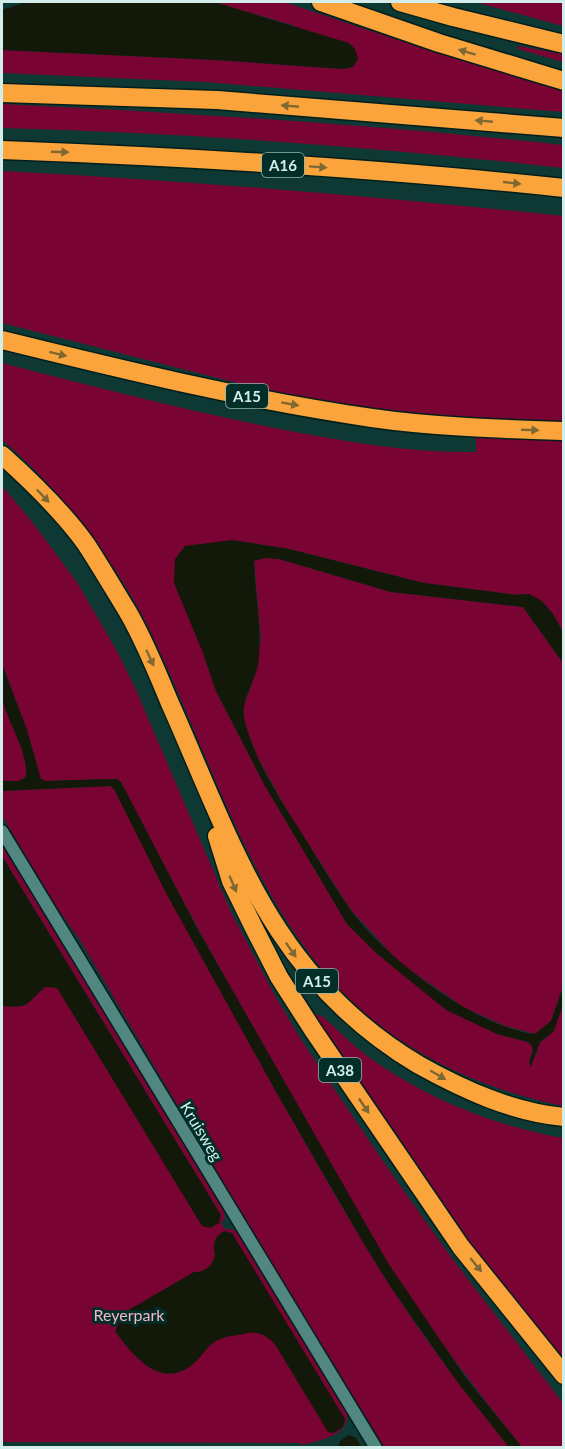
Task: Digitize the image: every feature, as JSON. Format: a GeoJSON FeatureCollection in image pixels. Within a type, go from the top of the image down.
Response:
{"type":"FeatureCollection","features":[{"type":"Feature","properties":{"kind":"highway"},"geometry":{"type":"LineString","coordinates":[[321,2],[440,43],[564,81]]}},
{"type":"Feature","properties":{"kind":"highway"},"geometry":{"type":"LineString","coordinates":[[400,2],[564,44]]}},
{"type":"Feature","properties":{"kind":"highway"},"geometry":{"type":"LineString","coordinates":[[2,93],[217,100],[564,128]]}},
{"type":"Feature","properties":{"kind":"highway","name":"A16"},"geometry":{"type":"LineString","coordinates":[[2,150],[140,155],[333,168],[564,188]]}},
{"type":"Feature","properties":{"kind":"highway","name":"A15"},"geometry":{"type":"LineString","coordinates":[[2,340],[108,366],[286,404],[373,418],[564,431]]}},
{"type":"Feature","properties":{"kind":"highway","name":"A15"},"geometry":{"type":"LineString","coordinates":[[2,455],[58,511],[85,543],[129,615],[182,729],[244,873],[271,920],[304,968],[345,1010],[391,1048],[445,1079],[496,1102],[564,1118]]}},
{"type":"Feature","properties":{"kind":"highway","name":"A38"},"geometry":{"type":"LineString","coordinates":[[182,729],[231,881],[279,977],[461,1246],[564,1375]]}},
{"type":"Feature","properties":{"kind":"street","name":"Kruisweg"},"geometry":{"type":"LineString","coordinates":[[2,831],[376,1448]]}},
{"type":"Feature","properties":{"kind":"green space"},"geometry":{"type":"Polygon","coordinates":[[[214,2],[284,2],[398,40],[563,90],[563,112],[205,82],[2,73],[2,50],[216,60],[343,69],[353,67],[292,25],[214,2]]]}},
{"type":"Feature","properties":{"kind":"green space"},"geometry":{"type":"Polygon","coordinates":[[[475,2],[563,2],[563,26],[475,2]]]}},
{"type":"Feature","properties":{"kind":"green space"},"geometry":{"type":"Polygon","coordinates":[[[518,46],[563,54],[563,62],[518,49],[518,46]]]}},
{"type":"Feature","properties":{"kind":"green space"},"geometry":{"type":"Polygon","coordinates":[[[2,104],[283,120],[563,145],[563,168],[283,142],[142,133],[2,128],[2,104]]]}},
{"type":"Feature","properties":{"kind":"green space"},"geometry":{"type":"Polygon","coordinates":[[[2,171],[283,190],[563,216],[563,632],[553,614],[529,594],[517,595],[424,583],[289,549],[232,540],[203,653],[216,691],[265,786],[347,924],[497,1034],[528,1042],[533,1050],[529,1062],[536,1055],[540,1042],[549,1036],[563,1005],[563,1106],[498,1088],[467,1076],[408,1045],[380,1026],[355,1004],[331,980],[300,940],[272,897],[248,852],[165,663],[129,593],[81,522],[43,478],[2,440],[2,363],[221,417],[317,436],[385,446],[430,451],[476,452],[476,418],[400,413],[288,396],[2,323],[2,171]]]}},
{"type":"Feature","properties":{"kind":"green space"},"geometry":{"type":"Polygon","coordinates":[[[2,486],[78,584],[117,651],[136,690],[231,912],[274,994],[302,1041],[451,1257],[563,1403],[563,1447],[522,1447],[453,1358],[404,1289],[316,1140],[196,924],[121,782],[117,779],[45,781],[40,778],[27,730],[2,664],[2,486]]]}},
{"type":"Feature","properties":{"kind":"green space"},"geometry":{"type":"Polygon","coordinates":[[[265,558],[279,559],[391,592],[523,607],[563,663],[563,987],[551,1021],[535,1034],[505,1026],[465,1008],[399,962],[351,910],[288,812],[257,756],[244,721],[243,707],[251,687],[261,640],[254,561],[265,558]]]}},
{"type":"Feature","properties":{"kind":"green space"},"geometry":{"type":"Polygon","coordinates":[[[2,697],[24,756],[26,776],[20,781],[2,781],[2,697]]]}},
{"type":"Feature","properties":{"kind":"green space"},"geometry":{"type":"Polygon","coordinates":[[[110,786],[114,789],[242,1030],[357,1232],[419,1328],[509,1447],[384,1447],[236,1205],[80,940],[57,908],[2,815],[2,791],[110,786]]]}},
{"type":"Feature","properties":{"kind":"green space","name":"Reyerpark"},"geometry":{"type":"Polygon","coordinates":[[[2,843],[223,1209],[225,1218],[221,1223],[225,1229],[236,1230],[347,1412],[344,1427],[333,1436],[302,1445],[301,1443],[2,1442],[2,884],[221,1215],[2,856],[2,843]]]}},
{"type":"Feature","properties":{"kind":"green space"},"geometry":{"type":"Polygon","coordinates":[[[315,1014],[322,1016],[370,1058],[438,1098],[512,1126],[563,1138],[563,1364],[514,1303],[386,1128],[316,1020],[315,1014]]]}},
{"type":"Feature","properties":{"kind":"shaded area"},"geometry":{"type":"Polygon","coordinates":[[[26,2],[214,2],[349,43],[355,49],[358,59],[353,67],[343,69],[216,60],[2,50],[2,10],[26,2]]]}},
{"type":"Feature","properties":{"kind":"shaded area"},"geometry":{"type":"Polygon","coordinates":[[[232,540],[289,549],[424,583],[517,595],[529,594],[542,601],[553,614],[563,632],[563,663],[523,607],[391,592],[279,559],[265,558],[254,561],[259,652],[258,665],[244,707],[249,737],[276,793],[350,909],[385,948],[433,987],[486,1019],[512,1029],[535,1034],[551,1021],[563,987],[563,1005],[554,1031],[540,1042],[531,1067],[529,1062],[533,1051],[528,1042],[497,1034],[446,1010],[376,953],[347,924],[265,786],[216,691],[174,583],[175,559],[185,546],[232,540]]]}},
{"type":"Feature","properties":{"kind":"shaded area"},"geometry":{"type":"Polygon","coordinates":[[[2,664],[27,730],[41,779],[45,781],[117,779],[121,782],[197,928],[388,1263],[466,1378],[522,1447],[509,1447],[458,1383],[392,1289],[364,1244],[280,1099],[167,895],[114,789],[110,786],[2,791],[2,781],[18,781],[25,778],[26,770],[22,749],[4,706],[1,685],[2,664]]]}},
{"type":"Feature","properties":{"kind":"shaded area"},"geometry":{"type":"Polygon","coordinates":[[[2,856],[221,1215],[219,1223],[210,1228],[202,1226],[57,988],[45,987],[23,1006],[2,1006],[2,856]]]}},
{"type":"Feature","properties":{"kind":"shaded area"},"geometry":{"type":"Polygon","coordinates":[[[224,1231],[232,1233],[345,1419],[343,1427],[334,1433],[328,1432],[276,1346],[264,1335],[252,1333],[220,1339],[209,1346],[193,1364],[170,1374],[159,1372],[139,1360],[115,1331],[125,1312],[194,1272],[207,1268],[215,1256],[216,1239],[224,1231]]]}},
{"type":"Feature","properties":{"kind":"shaded area"},"geometry":{"type":"Polygon","coordinates":[[[349,1435],[356,1438],[362,1447],[338,1447],[340,1441],[349,1435]]]}}]}
